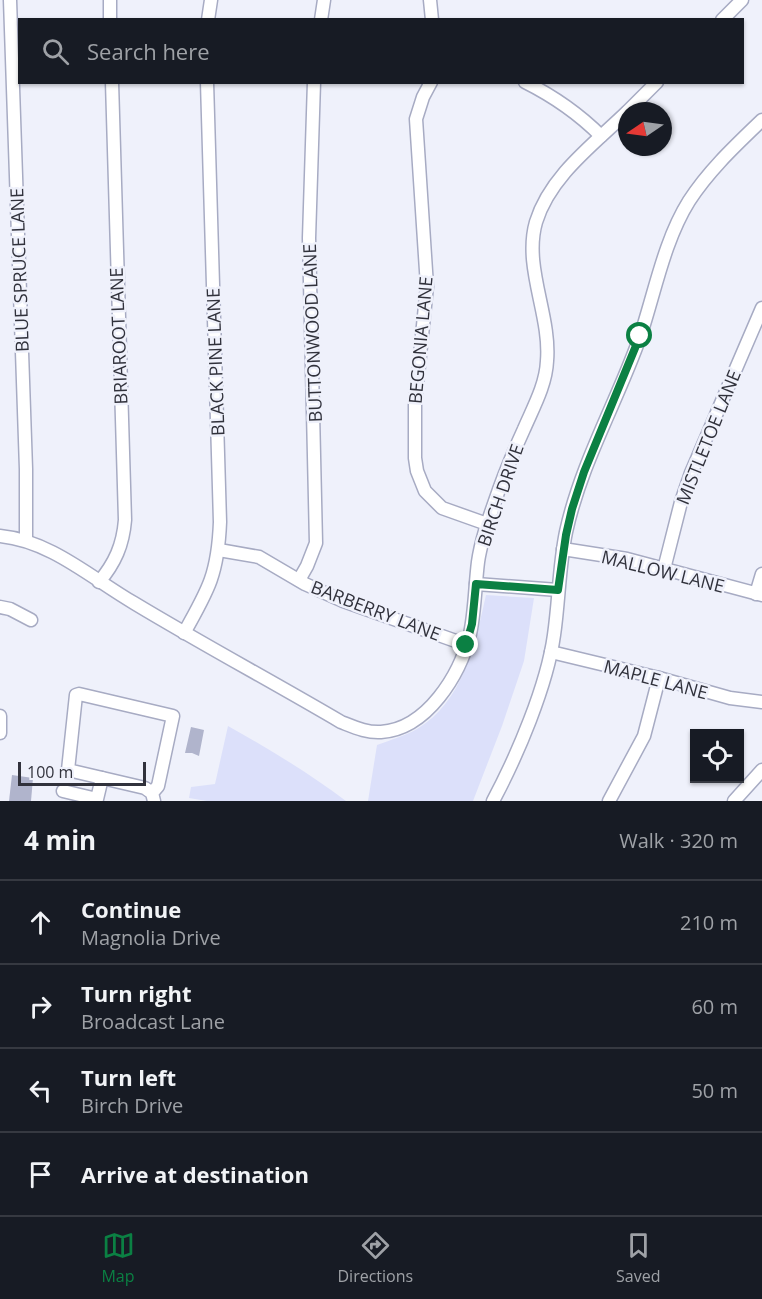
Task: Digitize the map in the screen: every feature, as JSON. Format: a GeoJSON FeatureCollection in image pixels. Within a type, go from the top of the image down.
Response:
{"type":"FeatureCollection","features":[{"type":"Feature","properties":{"kind":"street","name":"BLUE SPRUCE LANE"},"geometry":{"type":"LineString","coordinates":[[10,0],[26,469],[26,540]]}},
{"type":"Feature","properties":{"kind":"street"},"geometry":{"type":"LineString","coordinates":[[110,0],[110,18]]}},
{"type":"Feature","properties":{"kind":"street"},"geometry":{"type":"LineString","coordinates":[[208,18],[211,0]]}},
{"type":"Feature","properties":{"kind":"street"},"geometry":{"type":"LineString","coordinates":[[321,18],[324,0]]}},
{"type":"Feature","properties":{"kind":"street"},"geometry":{"type":"LineString","coordinates":[[430,0],[432,18]]}},
{"type":"Feature","properties":{"kind":"street"},"geometry":{"type":"LineString","coordinates":[[724,18],[742,0]]}},
{"type":"Feature","properties":{"kind":"street","name":"BRIAROOT LANE"},"geometry":{"type":"LineString","coordinates":[[99,582],[116,560],[121,548],[125,520],[112,84]]}},
{"type":"Feature","properties":{"kind":"street","name":"BLACK PINE LANE"},"geometry":{"type":"LineString","coordinates":[[184,633],[208,589],[219,550],[207,84]]}},
{"type":"Feature","properties":{"kind":"street","name":"BUTTONWOOD LANE"},"geometry":{"type":"LineString","coordinates":[[299,579],[316,543],[309,238],[314,84]]}},
{"type":"Feature","properties":{"kind":"street","name":"BEGONIA LANE"},"geometry":{"type":"LineString","coordinates":[[430,84],[416,119],[427,286],[415,405],[415,458],[421,483],[434,501],[447,511],[488,524]]}},
{"type":"Feature","properties":{"kind":"street"},"geometry":{"type":"LineString","coordinates":[[529,84],[579,114],[602,136]]}},
{"type":"Feature","properties":{"kind":"street","name":"BIRCH DRIVE"},"geometry":{"type":"LineString","coordinates":[[636,102],[655,84]]}},
{"type":"Feature","properties":{"kind":"street","name":"BIRCH DRIVE"},"geometry":{"type":"LineString","coordinates":[[0,536],[26,540],[52,552],[184,633],[341,722],[367,731],[378,732],[408,724],[432,704],[451,679],[466,645],[472,624],[481,549],[488,524],[507,469],[536,403],[547,368],[546,328],[534,268],[533,248],[536,224],[548,195],[557,182],[618,120]]}},
{"type":"Feature","properties":{"kind":"street"},"geometry":{"type":"LineString","coordinates":[[494,801],[529,719],[551,652],[563,549],[572,509],[584,472],[629,364],[677,224],[693,194],[714,168],[762,120]]}},
{"type":"Feature","properties":{"kind":"street","name":"MISTLETOE LANE"},"geometry":{"type":"LineString","coordinates":[[664,569],[691,473],[762,308]]}},
{"type":"Feature","properties":{"kind":"street","name":"MALLOW LANE"},"geometry":{"type":"LineString","coordinates":[[563,549],[603,555],[664,569],[759,595]]}},
{"type":"Feature","properties":{"kind":"street","name":"BARBERRY LANE"},"geometry":{"type":"LineString","coordinates":[[219,550],[259,557],[345,602],[466,645]]}},
{"type":"Feature","properties":{"kind":"street"},"geometry":{"type":"LineString","coordinates":[[759,595],[762,574]]}},
{"type":"Feature","properties":{"kind":"street"},"geometry":{"type":"LineString","coordinates":[[476,584],[558,590]]}},
{"type":"Feature","properties":{"kind":"street"},"geometry":{"type":"LineString","coordinates":[[0,607],[10,609],[31,620]]}},
{"type":"Feature","properties":{"kind":"street","name":"MAPLE LANE"},"geometry":{"type":"LineString","coordinates":[[551,652],[730,698],[762,702]]}},
{"type":"Feature","properties":{"kind":"street"},"geometry":{"type":"LineString","coordinates":[[609,801],[644,736],[659,678]]}},
{"type":"Feature","properties":{"kind":"street"},"geometry":{"type":"LineString","coordinates":[[76,695],[173,716],[158,786],[153,797],[146,788],[102,778],[68,770],[76,695]]}},
{"type":"Feature","properties":{"kind":"street"},"geometry":{"type":"LineString","coordinates":[[0,716],[0,733]]}},
{"type":"Feature","properties":{"kind":"street"},"geometry":{"type":"LineString","coordinates":[[734,801],[762,770]]}},
{"type":"Feature","properties":{"kind":"street"},"geometry":{"type":"LineString","coordinates":[[63,791],[102,800],[102,778]]}},
{"type":"Feature","properties":{"kind":"shaded area"},"geometry":{"type":"Polygon","coordinates":[[[486,595],[534,598],[524,661],[473,801],[368,801],[377,745],[417,729],[433,718],[456,688],[471,652],[486,595]]]}},
{"type":"Feature","properties":{"kind":"shaded area"},"geometry":{"type":"Polygon","coordinates":[[[228,726],[318,781],[346,801],[207,801],[189,798],[191,787],[215,784],[228,726]]]}},
{"type":"Feature","properties":{"kind":"building"},"geometry":{"type":"Polygon","coordinates":[[[191,727],[204,730],[199,756],[185,753],[191,727]]]}},
{"type":"Feature","properties":{"kind":"building"},"geometry":{"type":"Polygon","coordinates":[[[12,775],[33,778],[31,801],[9,801],[12,775]]]}},
{"type":"Feature","properties":{"kind":"route"},"geometry":{"type":"LineString","coordinates":[[466,645],[472,624],[476,584],[558,590],[572,509],[594,446],[609,415],[640,336]]}}]}
